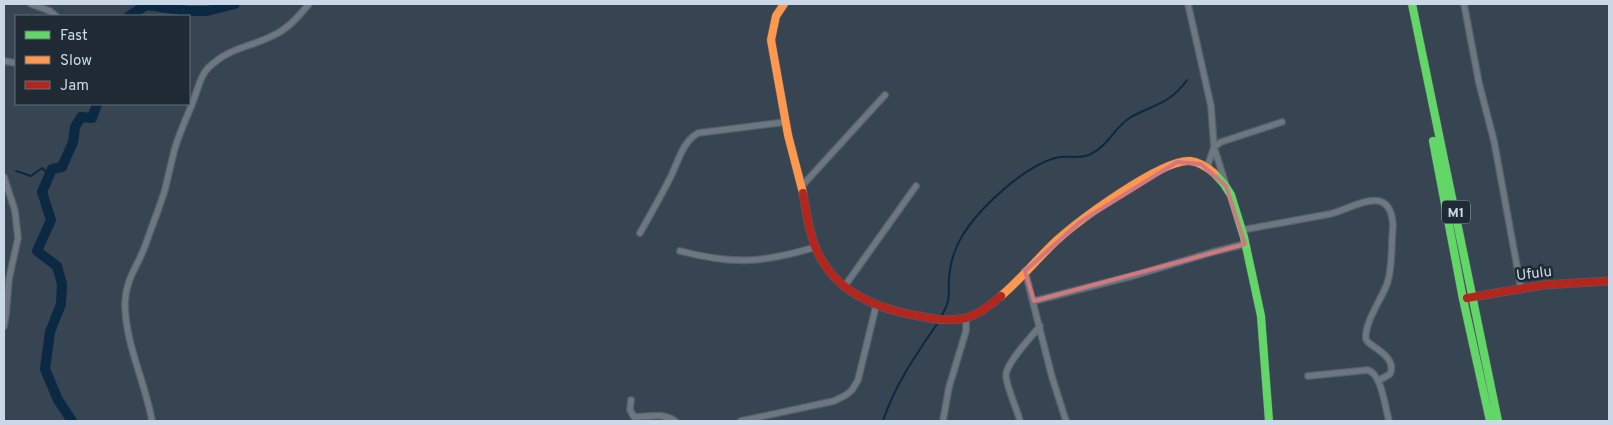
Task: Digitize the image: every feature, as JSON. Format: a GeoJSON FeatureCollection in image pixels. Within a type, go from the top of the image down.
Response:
{"type":"FeatureCollection","features":[{"type":"Feature","properties":{"kind":"main road"},"geometry":{"type":"LineString","coordinates":[[784,4],[776,15],[772,26],[771,40],[795,166],[810,229],[821,262],[844,287],[876,306],[920,316],[947,319],[966,318],[988,306],[1058,239],[1080,222],[1157,172],[1183,161],[1194,162],[1207,168],[1226,186],[1232,196],[1242,230],[1262,324],[1269,421]]}},
{"type":"Feature","properties":{"kind":"main road","name":"M1"},"geometry":{"type":"LineString","coordinates":[[1406,4],[1463,298],[1490,421]]}},
{"type":"Feature","properties":{"kind":"main road","name":"M1"},"geometry":{"type":"LineString","coordinates":[[1412,4],[1498,421]]}},
{"type":"Feature","properties":{"kind":"main road","name":"Ufulu"},"geometry":{"type":"LineString","coordinates":[[1463,298],[1521,288],[1609,281]]}},
{"type":"Feature","properties":{"kind":"street"},"geometry":{"type":"LineString","coordinates":[[32,4],[50,11],[55,15]]}},
{"type":"Feature","properties":{"kind":"street"},"geometry":{"type":"LineString","coordinates":[[152,421],[132,353],[126,313],[126,285],[143,251],[160,205],[182,130],[204,73],[209,68],[232,50],[264,40],[283,30],[309,4]]}},
{"type":"Feature","properties":{"kind":"street"},"geometry":{"type":"LineString","coordinates":[[1188,4],[1211,106],[1214,147],[1226,186]]}},
{"type":"Feature","properties":{"kind":"street"},"geometry":{"type":"LineString","coordinates":[[1464,4],[1479,83],[1494,141],[1521,288]]}},
{"type":"Feature","properties":{"kind":"street"},"geometry":{"type":"LineString","coordinates":[[801,187],[885,95]]}},
{"type":"Feature","properties":{"kind":"street"},"geometry":{"type":"LineString","coordinates":[[640,233],[670,178],[682,151],[693,136],[698,133],[731,128],[786,122]]}},
{"type":"Feature","properties":{"kind":"street"},"geometry":{"type":"LineString","coordinates":[[1207,168],[1214,147],[1226,139],[1282,122]]}},
{"type":"Feature","properties":{"kind":"street"},"geometry":{"type":"LineString","coordinates":[[4,177],[15,211],[18,238],[9,278],[4,326]]}},
{"type":"Feature","properties":{"kind":"street"},"geometry":{"type":"LineString","coordinates":[[844,287],[916,186]]}},
{"type":"Feature","properties":{"kind":"street"},"geometry":{"type":"LineString","coordinates":[[1242,230],[1336,212],[1363,201],[1376,201],[1386,204],[1392,218],[1389,276],[1372,314],[1366,337],[1368,343],[1382,352],[1391,366],[1390,374],[1378,381]]}},
{"type":"Feature","properties":{"kind":"street"},"geometry":{"type":"LineString","coordinates":[[1034,301],[1136,275],[1245,244]]}},
{"type":"Feature","properties":{"kind":"street"},"geometry":{"type":"LineString","coordinates":[[680,251],[720,260],[748,261],[784,256],[816,246]]}},
{"type":"Feature","properties":{"kind":"street"},"geometry":{"type":"LineString","coordinates":[[1025,271],[1052,377],[1066,421]]}},
{"type":"Feature","properties":{"kind":"street"},"geometry":{"type":"LineString","coordinates":[[741,421],[827,403],[846,395],[852,390],[858,380],[876,306]]}},
{"type":"Feature","properties":{"kind":"street"},"geometry":{"type":"LineString","coordinates":[[943,421],[949,387],[966,331],[966,318]]}},
{"type":"Feature","properties":{"kind":"street"},"geometry":{"type":"LineString","coordinates":[[1020,421],[1006,372],[1012,361],[1040,326]]}},
{"type":"Feature","properties":{"kind":"street"},"geometry":{"type":"LineString","coordinates":[[1308,376],[1368,370],[1373,372],[1378,381],[1388,421]]}},
{"type":"Feature","properties":{"kind":"street"},"geometry":{"type":"LineString","coordinates":[[631,400],[630,410],[634,416],[661,415],[675,421]]}},
{"type":"Feature","properties":{"kind":"highlighted area"},"geometry":{"type":"Polygon","coordinates":[[[1177,162],[1201,164],[1226,186],[1245,244],[1034,301],[1025,271],[1080,222],[1177,162]]]}},
{"type":"Feature","properties":{"kind":"waterway"},"geometry":{"type":"LineString","coordinates":[[131,15],[148,4]]}},
{"type":"Feature","properties":{"kind":"waterway"},"geometry":{"type":"LineString","coordinates":[[146,5],[188,11],[207,11],[235,4]]}},
{"type":"Feature","properties":{"kind":"waterway"},"geometry":{"type":"LineString","coordinates":[[942,315],[949,298],[950,268],[956,248],[968,227],[989,203],[1015,180],[1042,163],[1059,157],[1085,156],[1096,151],[1107,142],[1125,121],[1162,103],[1181,88],[1187,80]]}},
{"type":"Feature","properties":{"kind":"waterway"},"geometry":{"type":"LineString","coordinates":[[72,421],[58,400],[45,369],[50,332],[61,304],[62,284],[57,266],[37,251],[51,220],[42,192],[52,169],[62,167],[73,142],[75,127],[81,117],[92,118],[97,105]]}},
{"type":"Feature","properties":{"kind":"waterway"},"geometry":{"type":"LineString","coordinates":[[16,171],[31,176],[42,168],[49,175]]}},
{"type":"Feature","properties":{"kind":"waterway"},"geometry":{"type":"LineString","coordinates":[[883,421],[900,382],[939,321]]}},
{"type":"Feature","properties":{"kind":"traffic: fast"},"geometry":{"type":"LineString","coordinates":[[1412,4],[1498,421]]}},
{"type":"Feature","properties":{"kind":"traffic: fast"},"geometry":{"type":"LineString","coordinates":[[1433,141],[1463,299],[1490,421]]}},
{"type":"Feature","properties":{"kind":"traffic: fast"},"geometry":{"type":"LineString","coordinates":[[1214,173],[1231,195],[1244,237],[1261,316],[1269,421]]}},
{"type":"Feature","properties":{"kind":"traffic: slow"},"geometry":{"type":"LineString","coordinates":[[784,4],[776,16],[771,40],[788,135],[803,193]]}},
{"type":"Feature","properties":{"kind":"traffic: slow"},"geometry":{"type":"LineString","coordinates":[[1001,296],[1056,241],[1100,206],[1141,180],[1177,163],[1190,161],[1197,162],[1214,173]]}},
{"type":"Feature","properties":{"kind":"traffic: jam"},"geometry":{"type":"LineString","coordinates":[[803,193],[812,237],[823,262],[842,285],[867,300],[895,311],[934,319],[950,320],[966,318],[976,314],[1001,296]]}},
{"type":"Feature","properties":{"kind":"traffic: jam"},"geometry":{"type":"LineString","coordinates":[[1467,298],[1543,285],[1609,281]]}}]}
